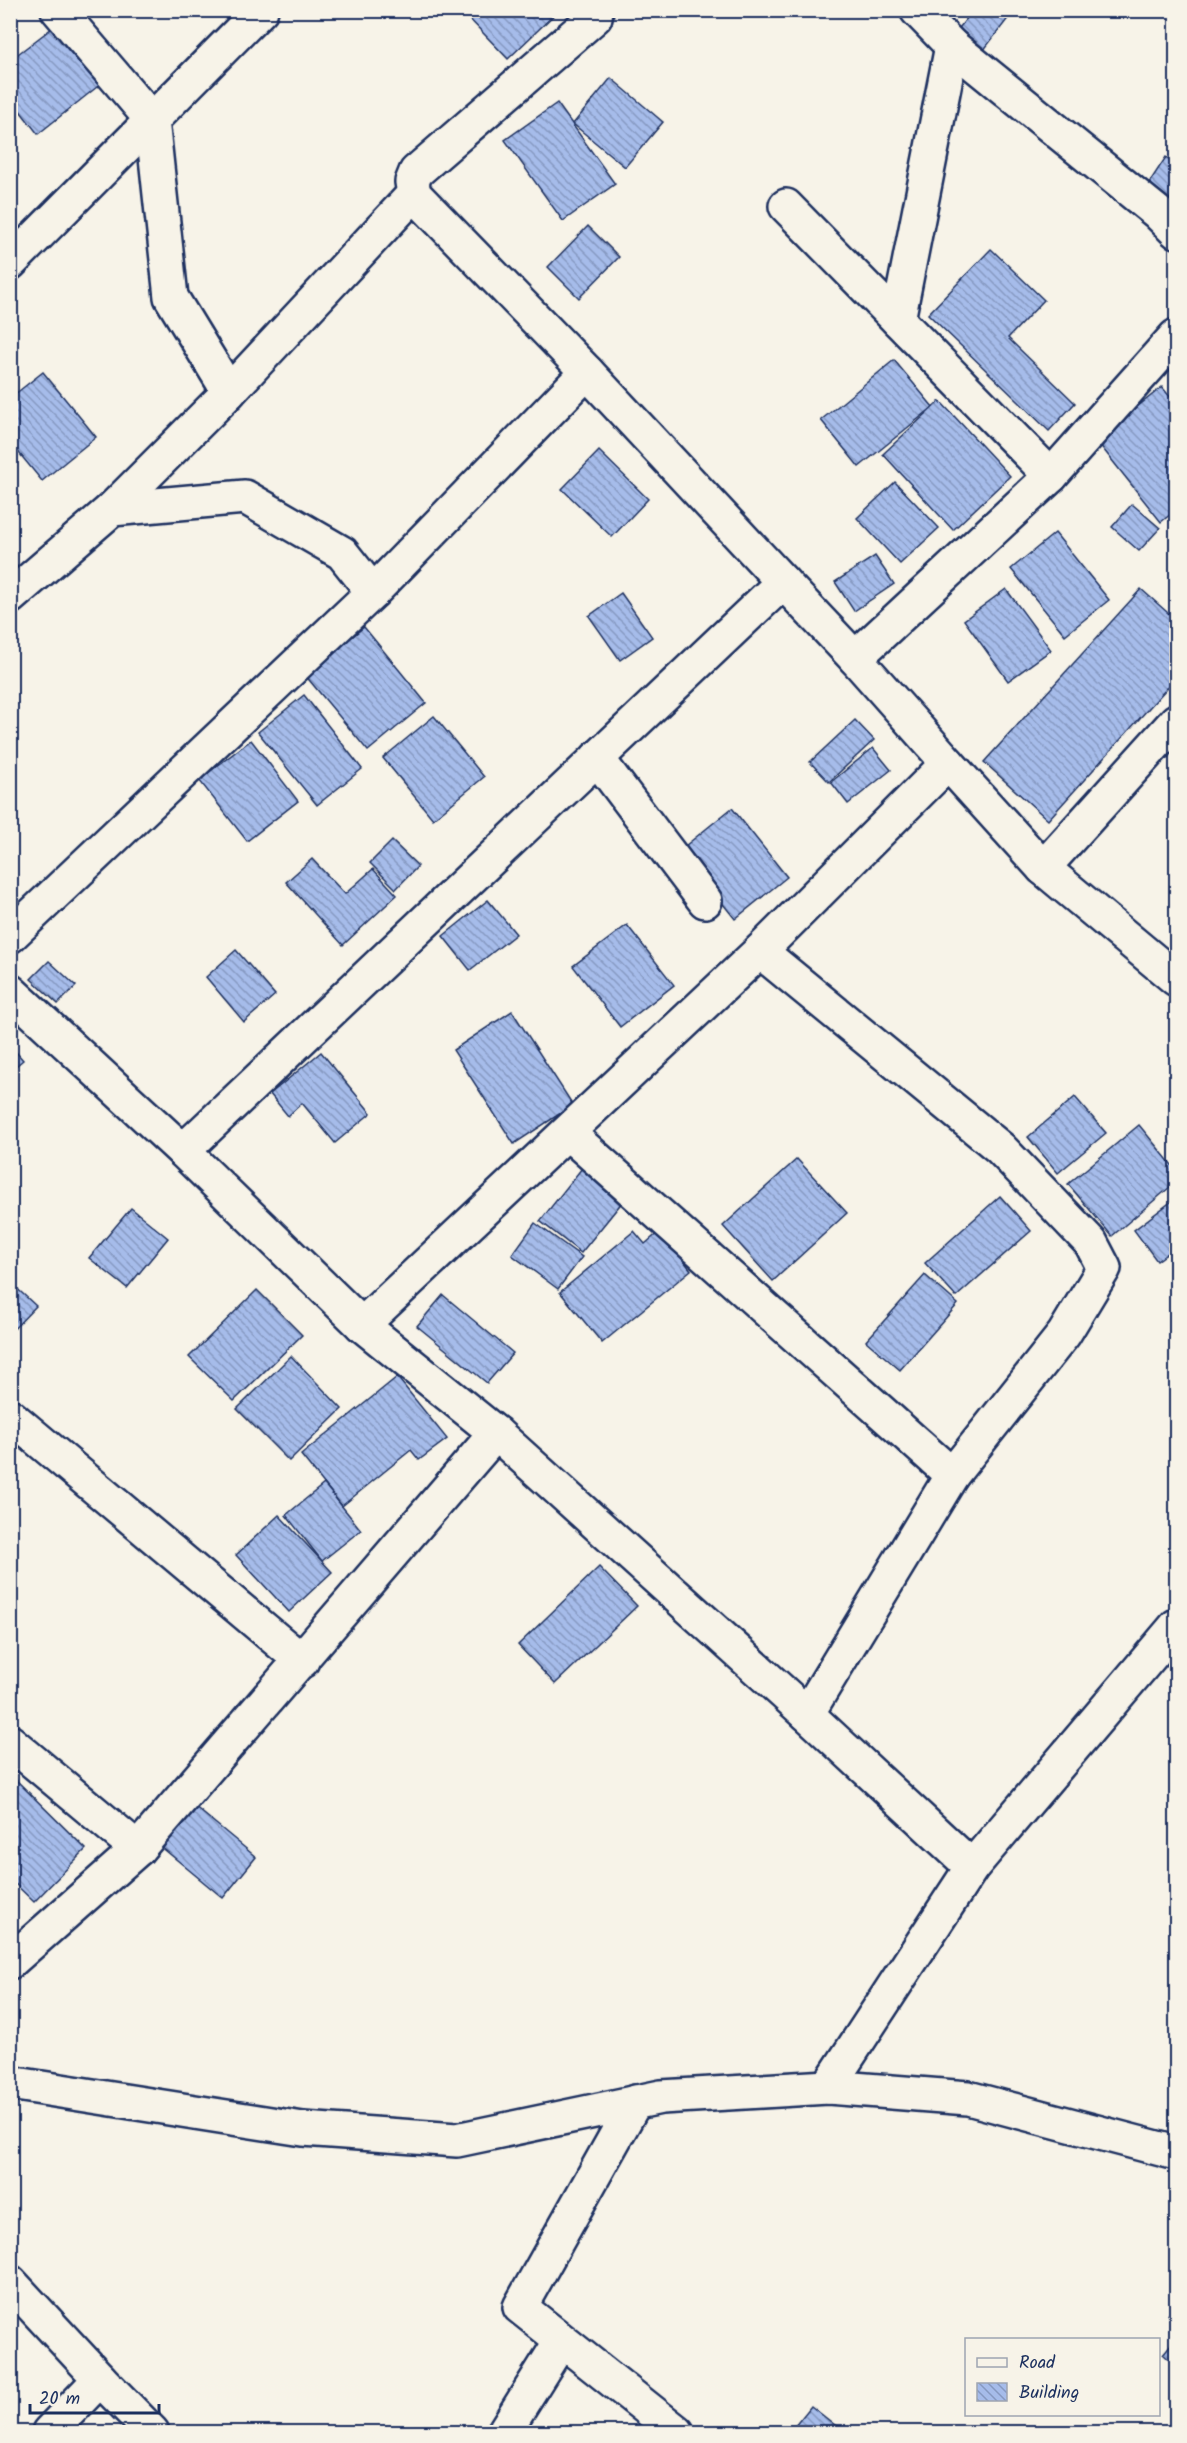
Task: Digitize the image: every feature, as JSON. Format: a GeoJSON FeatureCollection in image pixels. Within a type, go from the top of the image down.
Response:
{"type":"FeatureCollection","features":[{"type":"Feature","properties":{"kind":"street"},"geometry":{"type":"LineString","coordinates":[[58,10],[152,120],[171,297],[229,392]]}},
{"type":"Feature","properties":{"kind":"street"},"geometry":{"type":"LineString","coordinates":[[10,263],[261,10]]}},
{"type":"Feature","properties":{"kind":"street"},"geometry":{"type":"LineString","coordinates":[[596,10],[595,17],[416,171],[412,182],[414,194],[586,372],[855,658],[1043,868],[1176,979]]}},
{"type":"Feature","properties":{"kind":"street"},"geometry":{"type":"LineString","coordinates":[[917,10],[952,46],[1149,205],[1176,231]]}},
{"type":"Feature","properties":{"kind":"street"},"geometry":{"type":"LineString","coordinates":[[898,320],[952,46]]}},
{"type":"Feature","properties":{"kind":"street"},"geometry":{"type":"LineString","coordinates":[[10,597],[112,509],[229,392],[414,194]]}},
{"type":"Feature","properties":{"kind":"street"},"geometry":{"type":"LineString","coordinates":[[786,206],[1051,476]]}},
{"type":"Feature","properties":{"kind":"street"},"geometry":{"type":"LineString","coordinates":[[855,658],[1051,476],[1176,336]]}},
{"type":"Feature","properties":{"kind":"street"},"geometry":{"type":"LineString","coordinates":[[10,936],[373,592],[586,372]]}},
{"type":"Feature","properties":{"kind":"street"},"geometry":{"type":"LineString","coordinates":[[112,509],[245,497],[342,553],[373,592]]}},
{"type":"Feature","properties":{"kind":"street"},"geometry":{"type":"LineString","coordinates":[[183,1151],[783,582]]}},
{"type":"Feature","properties":{"kind":"street"},"geometry":{"type":"LineString","coordinates":[[1043,868],[1176,721]]}},
{"type":"Feature","properties":{"kind":"street"},"geometry":{"type":"LineString","coordinates":[[597,758],[705,901]]}},
{"type":"Feature","properties":{"kind":"street"},"geometry":{"type":"LineString","coordinates":[[362,1325],[760,951],[948,763]]}},
{"type":"Feature","properties":{"kind":"street"},"geometry":{"type":"LineString","coordinates":[[760,951],[1000,1148],[1091,1243],[1104,1268],[1064,1334],[952,1474],[807,1714]]}},
{"type":"Feature","properties":{"kind":"street"},"geometry":{"type":"LineString","coordinates":[[10,991],[183,1151],[362,1325],[496,1433],[807,1714],[972,1868]]}},
{"type":"Feature","properties":{"kind":"street"},"geometry":{"type":"LineString","coordinates":[[568,1133],[952,1474]]}},
{"type":"Feature","properties":{"kind":"street"},"geometry":{"type":"LineString","coordinates":[[10,1416],[302,1661]]}},
{"type":"Feature","properties":{"kind":"street"},"geometry":{"type":"LineString","coordinates":[[10,1962],[138,1849],[496,1433]]}},
{"type":"Feature","properties":{"kind":"street"},"geometry":{"type":"LineString","coordinates":[[828,2087],[972,1868],[1176,1626]]}},
{"type":"Feature","properties":{"kind":"street"},"geometry":{"type":"LineString","coordinates":[[10,1742],[138,1849]]}},
{"type":"Feature","properties":{"kind":"street"},"geometry":{"type":"LineString","coordinates":[[10,2083],[303,2129],[457,2140],[661,2097],[828,2087],[968,2098],[1176,2152]]}},
{"type":"Feature","properties":{"kind":"street"},"geometry":{"type":"LineString","coordinates":[[635,2102],[520,2307],[677,2433]]}},
{"type":"Feature","properties":{"kind":"street"},"geometry":{"type":"LineString","coordinates":[[10,2282],[152,2433]]}},
{"type":"Feature","properties":{"kind":"street"},"geometry":{"type":"LineString","coordinates":[[504,2433],[561,2341]]}},
{"type":"Feature","properties":{"kind":"street"},"geometry":{"type":"LineString","coordinates":[[49,2433],[100,2379]]}},
{"type":"Feature","properties":{"kind":"building"},"geometry":{"type":"Polygon","coordinates":[[[461,10],[559,10],[508,59],[461,10]]]}},
{"type":"Feature","properties":{"kind":"building"},"geometry":{"type":"Polygon","coordinates":[[[931,10],[960,10],[947,25],[931,10]]]}},
{"type":"Feature","properties":{"kind":"building"},"geometry":{"type":"Polygon","coordinates":[[[973,10],[1010,10],[1013,12],[983,51],[956,32],[973,10]]]}},
{"type":"Feature","properties":{"kind":"building"},"geometry":{"type":"Polygon","coordinates":[[[56,25],[102,83],[38,134],[10,98],[10,60],[56,25]]]}},
{"type":"Feature","properties":{"kind":"building"},"geometry":{"type":"Polygon","coordinates":[[[611,78],[663,122],[625,167],[573,124],[611,78]]]}},
{"type":"Feature","properties":{"kind":"building"},"geometry":{"type":"Polygon","coordinates":[[[557,103],[615,184],[563,221],[505,140],[557,103]]]}},
{"type":"Feature","properties":{"kind":"building"},"geometry":{"type":"Polygon","coordinates":[[[1166,157],[1176,164],[1176,198],[1171,206],[1145,189],[1166,157]]]}},
{"type":"Feature","properties":{"kind":"building"},"geometry":{"type":"Polygon","coordinates":[[[588,226],[619,257],[579,298],[548,267],[588,226]]]}},
{"type":"Feature","properties":{"kind":"building"},"geometry":{"type":"Polygon","coordinates":[[[991,249],[1044,300],[1008,338],[1075,403],[1049,431],[928,314],[991,249]]]}},
{"type":"Feature","properties":{"kind":"building"},"geometry":{"type":"Polygon","coordinates":[[[894,360],[933,407],[859,467],[821,420],[894,360]]]}},
{"type":"Feature","properties":{"kind":"building"},"geometry":{"type":"Polygon","coordinates":[[[43,372],[96,437],[42,481],[10,442],[10,398],[43,372]]]}},
{"type":"Feature","properties":{"kind":"building"},"geometry":{"type":"Polygon","coordinates":[[[1162,387],[1176,404],[1176,510],[1161,522],[1096,440],[1162,387]]]}},
{"type":"Feature","properties":{"kind":"building"},"geometry":{"type":"Polygon","coordinates":[[[940,401],[1010,476],[953,530],[883,454],[940,401]]]}},
{"type":"Feature","properties":{"kind":"building"},"geometry":{"type":"Polygon","coordinates":[[[599,451],[648,499],[612,537],[562,489],[599,451]]]}},
{"type":"Feature","properties":{"kind":"building"},"geometry":{"type":"Polygon","coordinates":[[[895,482],[939,528],[900,564],[857,518],[895,482]]]}},
{"type":"Feature","properties":{"kind":"building"},"geometry":{"type":"Polygon","coordinates":[[[1132,504],[1160,528],[1139,551],[1112,527],[1132,504]]]}},
{"type":"Feature","properties":{"kind":"building"},"geometry":{"type":"Polygon","coordinates":[[[1055,533],[1109,600],[1065,635],[1011,569],[1055,533]]]}},
{"type":"Feature","properties":{"kind":"building"},"geometry":{"type":"Polygon","coordinates":[[[875,556],[894,584],[854,611],[835,582],[875,556]]]}},
{"type":"Feature","properties":{"kind":"building"},"geometry":{"type":"Polygon","coordinates":[[[1006,589],[1051,650],[1008,681],[964,620],[1006,589]]]}},
{"type":"Feature","properties":{"kind":"building"},"geometry":{"type":"Polygon","coordinates":[[[1141,589],[1176,620],[1176,678],[1048,820],[984,762],[1141,589]]]}},
{"type":"Feature","properties":{"kind":"building"},"geometry":{"type":"Polygon","coordinates":[[[621,593],[652,637],[620,660],[589,616],[621,593]]]}},
{"type":"Feature","properties":{"kind":"building"},"geometry":{"type":"Polygon","coordinates":[[[364,627],[426,703],[368,751],[305,675],[364,627]]]}},
{"type":"Feature","properties":{"kind":"building"},"geometry":{"type":"Polygon","coordinates":[[[304,695],[362,769],[317,805],[258,732],[304,695]]]}},
{"type":"Feature","properties":{"kind":"building"},"geometry":{"type":"Polygon","coordinates":[[[434,716],[484,777],[433,819],[383,758],[434,716]]]}},
{"type":"Feature","properties":{"kind":"building"},"geometry":{"type":"Polygon","coordinates":[[[855,720],[874,740],[829,782],[810,762],[855,720]]]}},
{"type":"Feature","properties":{"kind":"building"},"geometry":{"type":"Polygon","coordinates":[[[251,740],[298,801],[247,841],[199,780],[251,740]]]}},
{"type":"Feature","properties":{"kind":"building"},"geometry":{"type":"Polygon","coordinates":[[[873,748],[891,770],[848,804],[831,782],[873,748]]]}},
{"type":"Feature","properties":{"kind":"building"},"geometry":{"type":"Polygon","coordinates":[[[732,808],[787,877],[735,919],[680,850],[732,808]]]}},
{"type":"Feature","properties":{"kind":"building"},"geometry":{"type":"Polygon","coordinates":[[[392,841],[418,866],[396,889],[370,863],[392,841]]]}},
{"type":"Feature","properties":{"kind":"building"},"geometry":{"type":"Polygon","coordinates":[[[312,859],[345,894],[373,869],[397,895],[343,945],[286,882],[312,859]]]}},
{"type":"Feature","properties":{"kind":"building"},"geometry":{"type":"Polygon","coordinates":[[[488,900],[516,934],[470,970],[443,936],[488,900]]]}},
{"type":"Feature","properties":{"kind":"building"},"geometry":{"type":"Polygon","coordinates":[[[627,925],[674,985],[620,1027],[573,966],[627,925]]]}},
{"type":"Feature","properties":{"kind":"building"},"geometry":{"type":"Polygon","coordinates":[[[236,950],[275,995],[244,1022],[206,977],[236,950]]]}},
{"type":"Feature","properties":{"kind":"building"},"geometry":{"type":"Polygon","coordinates":[[[49,961],[76,986],[58,1004],[31,979],[49,961]]]}},
{"type":"Feature","properties":{"kind":"building"},"geometry":{"type":"Polygon","coordinates":[[[512,1011],[573,1105],[514,1144],[453,1050],[512,1011]]]}},
{"type":"Feature","properties":{"kind":"building"},"geometry":{"type":"Polygon","coordinates":[[[10,1045],[23,1060],[10,1071],[10,1045]]]}},
{"type":"Feature","properties":{"kind":"building"},"geometry":{"type":"Polygon","coordinates":[[[321,1052],[371,1113],[335,1143],[302,1103],[288,1116],[270,1094],[321,1052]]]}},
{"type":"Feature","properties":{"kind":"building"},"geometry":{"type":"Polygon","coordinates":[[[1075,1097],[1106,1133],[1058,1173],[1028,1137],[1075,1097]]]}},
{"type":"Feature","properties":{"kind":"building"},"geometry":{"type":"Polygon","coordinates":[[[1139,1125],[1176,1170],[1176,1182],[1112,1236],[1068,1184],[1139,1125]]]}},
{"type":"Feature","properties":{"kind":"building"},"geometry":{"type":"Polygon","coordinates":[[[797,1159],[847,1213],[773,1281],[723,1226],[797,1159]]]}},
{"type":"Feature","properties":{"kind":"building"},"geometry":{"type":"Polygon","coordinates":[[[582,1168],[623,1201],[581,1253],[540,1221],[582,1168]]]}},
{"type":"Feature","properties":{"kind":"building"},"geometry":{"type":"Polygon","coordinates":[[[1000,1196],[1031,1231],[956,1297],[925,1263],[1000,1196]]]}},
{"type":"Feature","properties":{"kind":"building"},"geometry":{"type":"Polygon","coordinates":[[[1176,1198],[1176,1247],[1157,1261],[1134,1230],[1176,1198]]]}},
{"type":"Feature","properties":{"kind":"building"},"geometry":{"type":"Polygon","coordinates":[[[131,1208],[168,1238],[127,1288],[89,1258],[131,1208]]]}},
{"type":"Feature","properties":{"kind":"building"},"geometry":{"type":"Polygon","coordinates":[[[535,1223],[582,1257],[558,1289],[512,1255],[535,1223]]]}},
{"type":"Feature","properties":{"kind":"building"},"geometry":{"type":"Polygon","coordinates":[[[634,1231],[645,1244],[660,1231],[691,1270],[602,1343],[560,1292],[634,1231]]]}},
{"type":"Feature","properties":{"kind":"building"},"geometry":{"type":"Polygon","coordinates":[[[925,1275],[958,1304],[900,1370],[866,1341],[925,1275]]]}},
{"type":"Feature","properties":{"kind":"building"},"geometry":{"type":"Polygon","coordinates":[[[10,1282],[36,1306],[10,1333],[10,1282]]]}},
{"type":"Feature","properties":{"kind":"building"},"geometry":{"type":"Polygon","coordinates":[[[257,1290],[302,1335],[234,1401],[189,1357],[257,1290]]]}},
{"type":"Feature","properties":{"kind":"building"},"geometry":{"type":"Polygon","coordinates":[[[443,1295],[513,1353],[487,1383],[417,1326],[443,1295]]]}},
{"type":"Feature","properties":{"kind":"building"},"geometry":{"type":"Polygon","coordinates":[[[291,1356],[342,1409],[289,1461],[237,1409],[291,1356]]]}},
{"type":"Feature","properties":{"kind":"building"},"geometry":{"type":"Polygon","coordinates":[[[397,1377],[447,1439],[419,1460],[411,1450],[342,1506],[301,1455],[397,1377]]]}},
{"type":"Feature","properties":{"kind":"building"},"geometry":{"type":"Polygon","coordinates":[[[324,1484],[361,1530],[322,1561],[286,1515],[324,1484]]]}},
{"type":"Feature","properties":{"kind":"building"},"geometry":{"type":"Polygon","coordinates":[[[279,1515],[332,1572],[289,1612],[236,1555],[279,1515]]]}},
{"type":"Feature","properties":{"kind":"building"},"geometry":{"type":"Polygon","coordinates":[[[599,1567],[637,1606],[555,1684],[518,1645],[599,1567]]]}},
{"type":"Feature","properties":{"kind":"building"},"geometry":{"type":"Polygon","coordinates":[[[10,1774],[86,1849],[34,1902],[10,1879],[10,1774]]]}},
{"type":"Feature","properties":{"kind":"building"},"geometry":{"type":"Polygon","coordinates":[[[193,1805],[256,1857],[223,1898],[160,1846],[193,1805]]]}},
{"type":"Feature","properties":{"kind":"building"},"geometry":{"type":"Polygon","coordinates":[[[1176,2304],[1176,2322],[1168,2315],[1176,2304]]]}},
{"type":"Feature","properties":{"kind":"building"},"geometry":{"type":"Polygon","coordinates":[[[1176,2338],[1176,2366],[1163,2354],[1176,2338]]]}},
{"type":"Feature","properties":{"kind":"building"},"geometry":{"type":"Polygon","coordinates":[[[811,2406],[840,2429],[837,2432],[790,2432],[811,2406]]]}}]}
